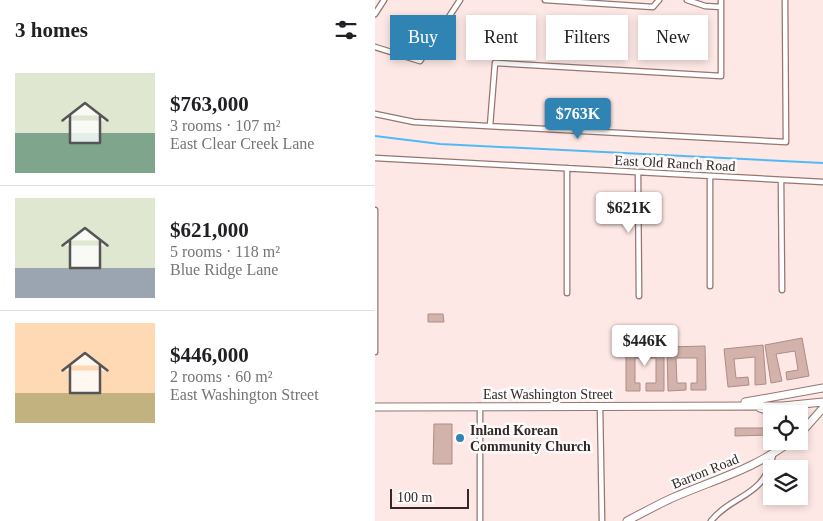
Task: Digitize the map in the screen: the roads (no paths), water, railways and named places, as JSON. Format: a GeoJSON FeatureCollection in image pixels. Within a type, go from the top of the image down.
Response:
{"type":"FeatureCollection","features":[{"type":"Feature","properties":{"kind":"main road","name":"East Washington Street"},"geometry":{"type":"LineString","coordinates":[[721,406],[823,388]]}},
{"type":"Feature","properties":{"kind":"main road","name":"East Washington Street"},"geometry":{"type":"LineString","coordinates":[[375,407],[752,406],[823,402]]}},
{"type":"Feature","properties":{"kind":"main road"},"geometry":{"type":"LineString","coordinates":[[752,406],[763,410]]}},
{"type":"Feature","properties":{"kind":"main road"},"geometry":{"type":"LineString","coordinates":[[808,425],[823,408]]}},
{"type":"Feature","properties":{"kind":"main road","name":"Barton Road"},"geometry":{"type":"LineString","coordinates":[[627,521],[671,498],[748,468],[779,450]]}},
{"type":"Feature","properties":{"kind":"street"},"geometry":{"type":"LineString","coordinates":[[375,14],[385,0]]}},
{"type":"Feature","properties":{"kind":"street"},"geometry":{"type":"LineString","coordinates":[[375,47],[420,60],[460,0]]}},
{"type":"Feature","properties":{"kind":"street"},"geometry":{"type":"LineString","coordinates":[[545,0],[653,6],[659,0]]}},
{"type":"Feature","properties":{"kind":"street"},"geometry":{"type":"LineString","coordinates":[[687,0],[705,6],[721,7]]}},
{"type":"Feature","properties":{"kind":"street"},"geometry":{"type":"LineString","coordinates":[[491,126],[495,63],[721,76],[721,0]]}},
{"type":"Feature","properties":{"kind":"street"},"geometry":{"type":"LineString","coordinates":[[375,114],[414,122],[786,142],[785,0]]}},
{"type":"Feature","properties":{"kind":"street","name":"East Old Ranch Road"},"geometry":{"type":"LineString","coordinates":[[375,158],[823,182]]}},
{"type":"Feature","properties":{"kind":"street"},"geometry":{"type":"LineString","coordinates":[[567,168],[567,293]]}},
{"type":"Feature","properties":{"kind":"street"},"geometry":{"type":"LineString","coordinates":[[638,172],[639,296]]}},
{"type":"Feature","properties":{"kind":"street"},"geometry":{"type":"LineString","coordinates":[[710,176],[710,286]]}},
{"type":"Feature","properties":{"kind":"street"},"geometry":{"type":"LineString","coordinates":[[781,180],[782,290]]}},
{"type":"Feature","properties":{"kind":"street"},"geometry":{"type":"LineString","coordinates":[[375,210],[375,352]]}},
{"type":"Feature","properties":{"kind":"street"},"geometry":{"type":"LineString","coordinates":[[480,406],[480,521]]}},
{"type":"Feature","properties":{"kind":"street"},"geometry":{"type":"LineString","coordinates":[[600,406],[601,521]]}},
{"type":"Feature","properties":{"kind":"street"},"geometry":{"type":"LineString","coordinates":[[711,521],[732,501],[747,495],[758,486],[771,464],[773,455]]}},
{"type":"Feature","properties":{"kind":"waterway"},"geometry":{"type":"LineString","coordinates":[[375,136],[440,144],[823,163]]}},
{"type":"Feature","properties":{"kind":"place","name":"Inland Korean Community Church"},"geometry":{"type":"Point","coordinates":[460,438]}}]}
